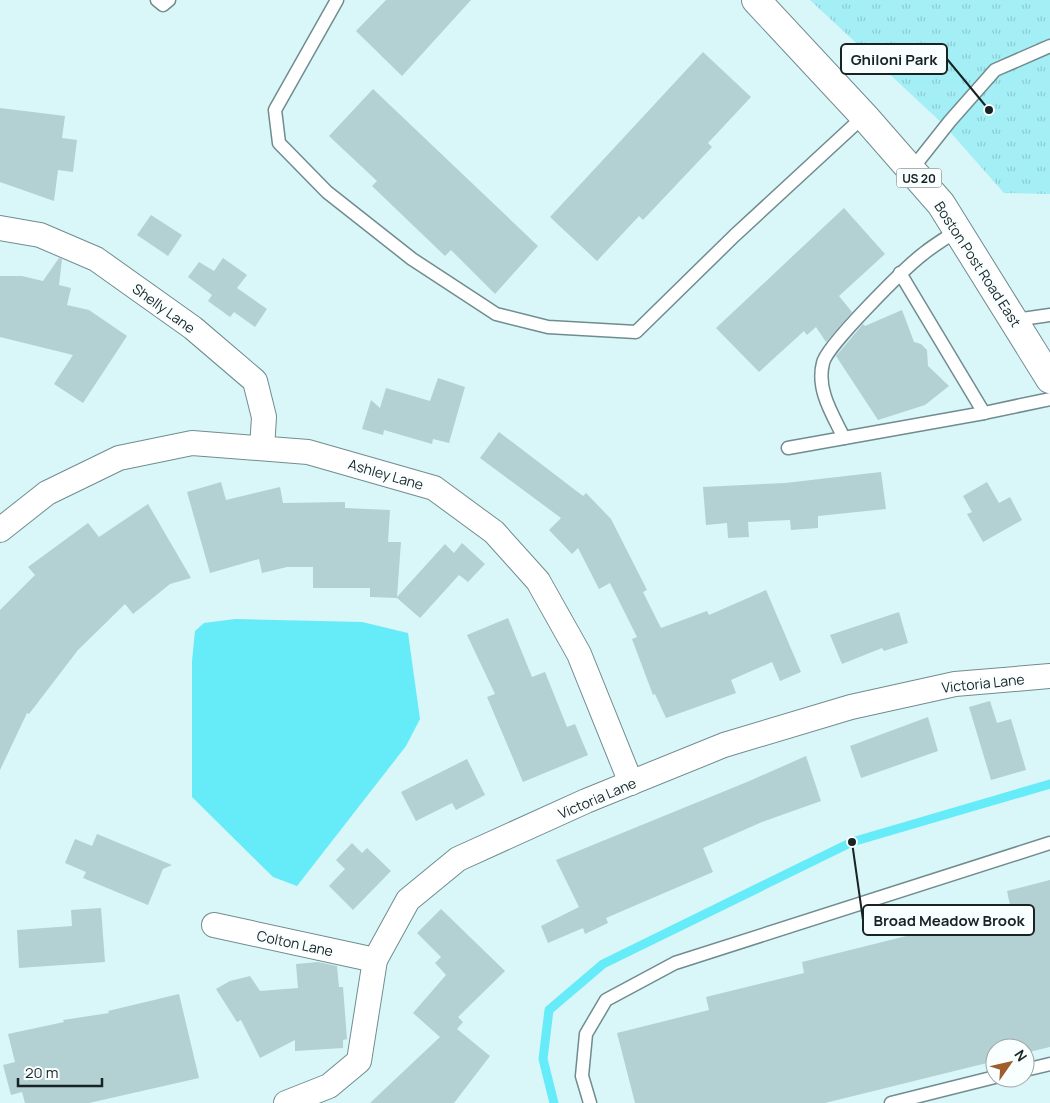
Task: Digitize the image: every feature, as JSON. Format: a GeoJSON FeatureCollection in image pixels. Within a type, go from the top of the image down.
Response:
{"type":"FeatureCollection","features":[{"type":"Feature","properties":{"kind":"main road","name":"Boston Post Road East"},"geometry":{"type":"LineString","coordinates":[[756,0],[864,116],[941,204],[1050,379]]}},
{"type":"Feature","properties":{"kind":"street","name":"Shelly Lane"},"geometry":{"type":"LineString","coordinates":[[0,228],[40,236],[96,260],[200,334],[255,381],[264,417],[262,448]]}},
{"type":"Feature","properties":{"kind":"street","name":"Ashley Lane"},"geometry":{"type":"LineString","coordinates":[[0,530],[47,493],[119,458],[192,443],[308,452],[434,488],[494,532],[538,581],[579,654],[631,783]]}},
{"type":"Feature","properties":{"kind":"street","name":"Victoria Lane"},"geometry":{"type":"LineString","coordinates":[[286,1103],[329,1086],[358,1062],[375,960],[408,900],[458,859],[631,783],[724,745],[851,707],[955,684],[1050,676]]}},
{"type":"Feature","properties":{"kind":"street","name":"Colton Lane"},"geometry":{"type":"LineString","coordinates":[[214,925],[375,960]]}},
{"type":"Feature","properties":{"kind":"lane"},"geometry":{"type":"LineString","coordinates":[[157,0],[163,5],[168,0]]}},
{"type":"Feature","properties":{"kind":"lane"},"geometry":{"type":"LineString","coordinates":[[337,0],[275,110],[279,143],[327,192],[412,259],[496,314],[548,327],[636,332],[734,236],[864,116]]}},
{"type":"Feature","properties":{"kind":"lane"},"geometry":{"type":"LineString","coordinates":[[912,169],[950,121],[995,70],[1050,46]]}},
{"type":"Feature","properties":{"kind":"lane"},"geometry":{"type":"LineString","coordinates":[[844,438],[823,396],[822,363],[832,346],[900,273],[924,253],[958,230]]}},
{"type":"Feature","properties":{"kind":"lane"},"geometry":{"type":"LineString","coordinates":[[900,273],[984,413]]}},
{"type":"Feature","properties":{"kind":"lane"},"geometry":{"type":"LineString","coordinates":[[1015,320],[1050,315]]}},
{"type":"Feature","properties":{"kind":"lane"},"geometry":{"type":"LineString","coordinates":[[788,448],[984,413],[1050,399]]}},
{"type":"Feature","properties":{"kind":"lane"},"geometry":{"type":"LineString","coordinates":[[590,1103],[582,1076],[586,1034],[606,1000],[675,963],[1050,844]]}},
{"type":"Feature","properties":{"kind":"lane"},"geometry":{"type":"LineString","coordinates":[[1035,1068],[1050,1064]]}},
{"type":"Feature","properties":{"kind":"lane"},"geometry":{"type":"LineString","coordinates":[[891,1103],[985,1080]]}},
{"type":"Feature","properties":{"kind":"green space"},"geometry":{"type":"Polygon","coordinates":[[[810,0],[1050,0],[1050,194],[1004,193],[944,125],[810,0]]]}},
{"type":"Feature","properties":{"kind":"shaded area"},"geometry":{"type":"Polygon","coordinates":[[[235,619],[362,622],[408,633],[420,719],[406,746],[297,886],[273,877],[192,797],[192,661],[195,631],[204,623],[235,619]]]}},
{"type":"Feature","properties":{"kind":"building"},"geometry":{"type":"Polygon","coordinates":[[[386,0],[471,0],[402,76],[356,31],[386,0]]]}},
{"type":"Feature","properties":{"kind":"building"},"geometry":{"type":"Polygon","coordinates":[[[703,52],[751,97],[708,143],[712,147],[643,220],[639,216],[597,261],[550,217],[703,52]]]}},
{"type":"Feature","properties":{"kind":"building"},"geometry":{"type":"Polygon","coordinates":[[[373,89],[538,246],[495,294],[451,250],[445,256],[372,186],[377,181],[329,136],[373,89]]]}},
{"type":"Feature","properties":{"kind":"building"},"geometry":{"type":"Polygon","coordinates":[[[0,108],[65,116],[62,138],[77,140],[73,172],[58,170],[54,201],[0,182],[0,108]]]}},
{"type":"Feature","properties":{"kind":"building"},"geometry":{"type":"Polygon","coordinates":[[[844,208],[885,254],[839,296],[852,312],[826,342],[816,327],[807,335],[804,331],[759,372],[716,328],[844,208]]]}},
{"type":"Feature","properties":{"kind":"building"},"geometry":{"type":"Polygon","coordinates":[[[151,215],[182,235],[168,256],[137,235],[151,215]]]}},
{"type":"Feature","properties":{"kind":"building"},"geometry":{"type":"Polygon","coordinates":[[[59,258],[62,259],[59,285],[71,288],[67,305],[89,310],[127,336],[83,403],[54,384],[73,355],[0,337],[0,276],[22,276],[43,281],[59,258]]]}},
{"type":"Feature","properties":{"kind":"building"},"geometry":{"type":"Polygon","coordinates":[[[223,258],[247,275],[237,288],[267,309],[255,327],[234,312],[230,317],[208,301],[212,295],[188,277],[199,262],[214,271],[223,258]]]}},
{"type":"Feature","properties":{"kind":"building"},"geometry":{"type":"Polygon","coordinates":[[[902,310],[914,342],[921,344],[927,350],[928,366],[949,386],[925,405],[878,420],[836,356],[863,324],[865,326],[902,310]]]}},
{"type":"Feature","properties":{"kind":"building"},"geometry":{"type":"Polygon","coordinates":[[[438,378],[465,387],[449,443],[433,439],[432,444],[384,430],[383,435],[362,429],[371,400],[380,408],[386,388],[430,401],[438,378]]]}},
{"type":"Feature","properties":{"kind":"building"},"geometry":{"type":"Polygon","coordinates":[[[499,432],[583,496],[586,493],[611,519],[647,590],[643,592],[661,628],[707,611],[709,615],[766,590],[801,672],[780,681],[772,662],[731,680],[736,693],[666,718],[655,694],[653,695],[632,639],[637,637],[610,583],[599,589],[578,548],[572,554],[549,530],[561,518],[480,458],[499,432]]]}},
{"type":"Feature","properties":{"kind":"building"},"geometry":{"type":"Polygon","coordinates":[[[881,472],[886,509],[818,516],[818,528],[791,530],[790,520],[748,522],[749,537],[728,538],[727,523],[706,525],[703,487],[785,483],[881,472]]]}},
{"type":"Feature","properties":{"kind":"building"},"geometry":{"type":"Polygon","coordinates":[[[221,482],[226,500],[280,487],[283,503],[345,502],[345,508],[390,510],[388,542],[401,542],[397,597],[445,544],[454,553],[462,543],[485,564],[468,582],[459,575],[420,618],[397,598],[370,597],[370,588],[313,588],[313,567],[287,567],[262,573],[259,559],[210,573],[187,492],[221,482]]]}},
{"type":"Feature","properties":{"kind":"building"},"geometry":{"type":"Polygon","coordinates":[[[987,482],[999,503],[1010,497],[1022,520],[983,542],[967,514],[972,512],[963,496],[987,482]]]}},
{"type":"Feature","properties":{"kind":"building"},"geometry":{"type":"Polygon","coordinates":[[[148,504],[191,578],[170,584],[133,614],[125,604],[78,650],[29,714],[27,713],[0,770],[0,610],[35,575],[28,567],[88,523],[99,537],[148,504]]]}},
{"type":"Feature","properties":{"kind":"building"},"geometry":{"type":"Polygon","coordinates":[[[899,612],[908,643],[884,651],[882,648],[842,664],[830,635],[899,612]]]}},
{"type":"Feature","properties":{"kind":"building"},"geometry":{"type":"Polygon","coordinates":[[[508,618],[532,677],[545,672],[567,727],[575,724],[588,755],[523,782],[487,697],[495,694],[467,635],[508,618]]]}},
{"type":"Feature","properties":{"kind":"building"},"geometry":{"type":"Polygon","coordinates":[[[990,701],[997,723],[1011,719],[1026,770],[991,780],[969,707],[990,701]]]}},
{"type":"Feature","properties":{"kind":"building"},"geometry":{"type":"Polygon","coordinates":[[[928,717],[938,751],[861,778],[850,746],[928,717]]]}},
{"type":"Feature","properties":{"kind":"building"},"geometry":{"type":"Polygon","coordinates":[[[806,756],[821,801],[762,822],[703,848],[713,872],[606,918],[608,923],[585,934],[583,928],[548,943],[541,926],[579,907],[556,860],[806,756]]]}},
{"type":"Feature","properties":{"kind":"building"},"geometry":{"type":"Polygon","coordinates":[[[467,759],[485,795],[456,810],[452,803],[416,821],[401,792],[467,759]]]}},
{"type":"Feature","properties":{"kind":"building"},"geometry":{"type":"Polygon","coordinates":[[[97,834],[172,865],[163,869],[148,905],[83,878],[86,872],[65,863],[75,839],[92,846],[97,834]]]}},
{"type":"Feature","properties":{"kind":"building"},"geometry":{"type":"Polygon","coordinates":[[[352,843],[362,853],[367,848],[391,871],[353,910],[329,886],[345,869],[336,860],[352,843]]]}},
{"type":"Feature","properties":{"kind":"building"},"geometry":{"type":"Polygon","coordinates":[[[1050,880],[1050,1047],[1035,1051],[1035,1038],[985,1038],[985,1063],[825,1103],[635,1103],[617,1033],[709,1010],[706,997],[804,973],[802,962],[1011,910],[1007,891],[1050,880]]]}},
{"type":"Feature","properties":{"kind":"building"},"geometry":{"type":"Polygon","coordinates":[[[101,908],[105,962],[19,968],[17,930],[72,926],[71,910],[101,908]]]}},
{"type":"Feature","properties":{"kind":"building"},"geometry":{"type":"Polygon","coordinates":[[[441,909],[505,971],[458,1017],[463,1022],[457,1029],[490,1056],[454,1103],[370,1103],[440,1037],[413,1013],[446,975],[435,963],[441,957],[417,933],[441,909]]]}},
{"type":"Feature","properties":{"kind":"building"},"geometry":{"type":"Polygon","coordinates":[[[318,962],[337,966],[339,987],[343,987],[347,1039],[343,1040],[343,1048],[295,1051],[295,1040],[260,1058],[241,1020],[237,1022],[216,989],[230,981],[250,976],[260,991],[298,988],[296,964],[318,962]]]}},
{"type":"Feature","properties":{"kind":"building"},"geometry":{"type":"Polygon","coordinates":[[[179,994],[199,1078],[89,1103],[25,1103],[22,1092],[11,1095],[3,1065],[15,1062],[8,1034],[64,1022],[63,1020],[109,1013],[108,1011],[179,994]]]}},
{"type":"Feature","properties":{"kind":"waterway"},"geometry":{"type":"LineString","coordinates":[[554,1103],[543,1059],[549,1010],[603,964],[852,842],[1050,784]]}},
{"type":"Feature","properties":{"kind":"place","name":"Ghiloni Park"},"geometry":{"type":"Point","coordinates":[989,110]}},
{"type":"Feature","properties":{"kind":"place","name":"Broad Meadow Brook"},"geometry":{"type":"Point","coordinates":[852,842]}}]}
